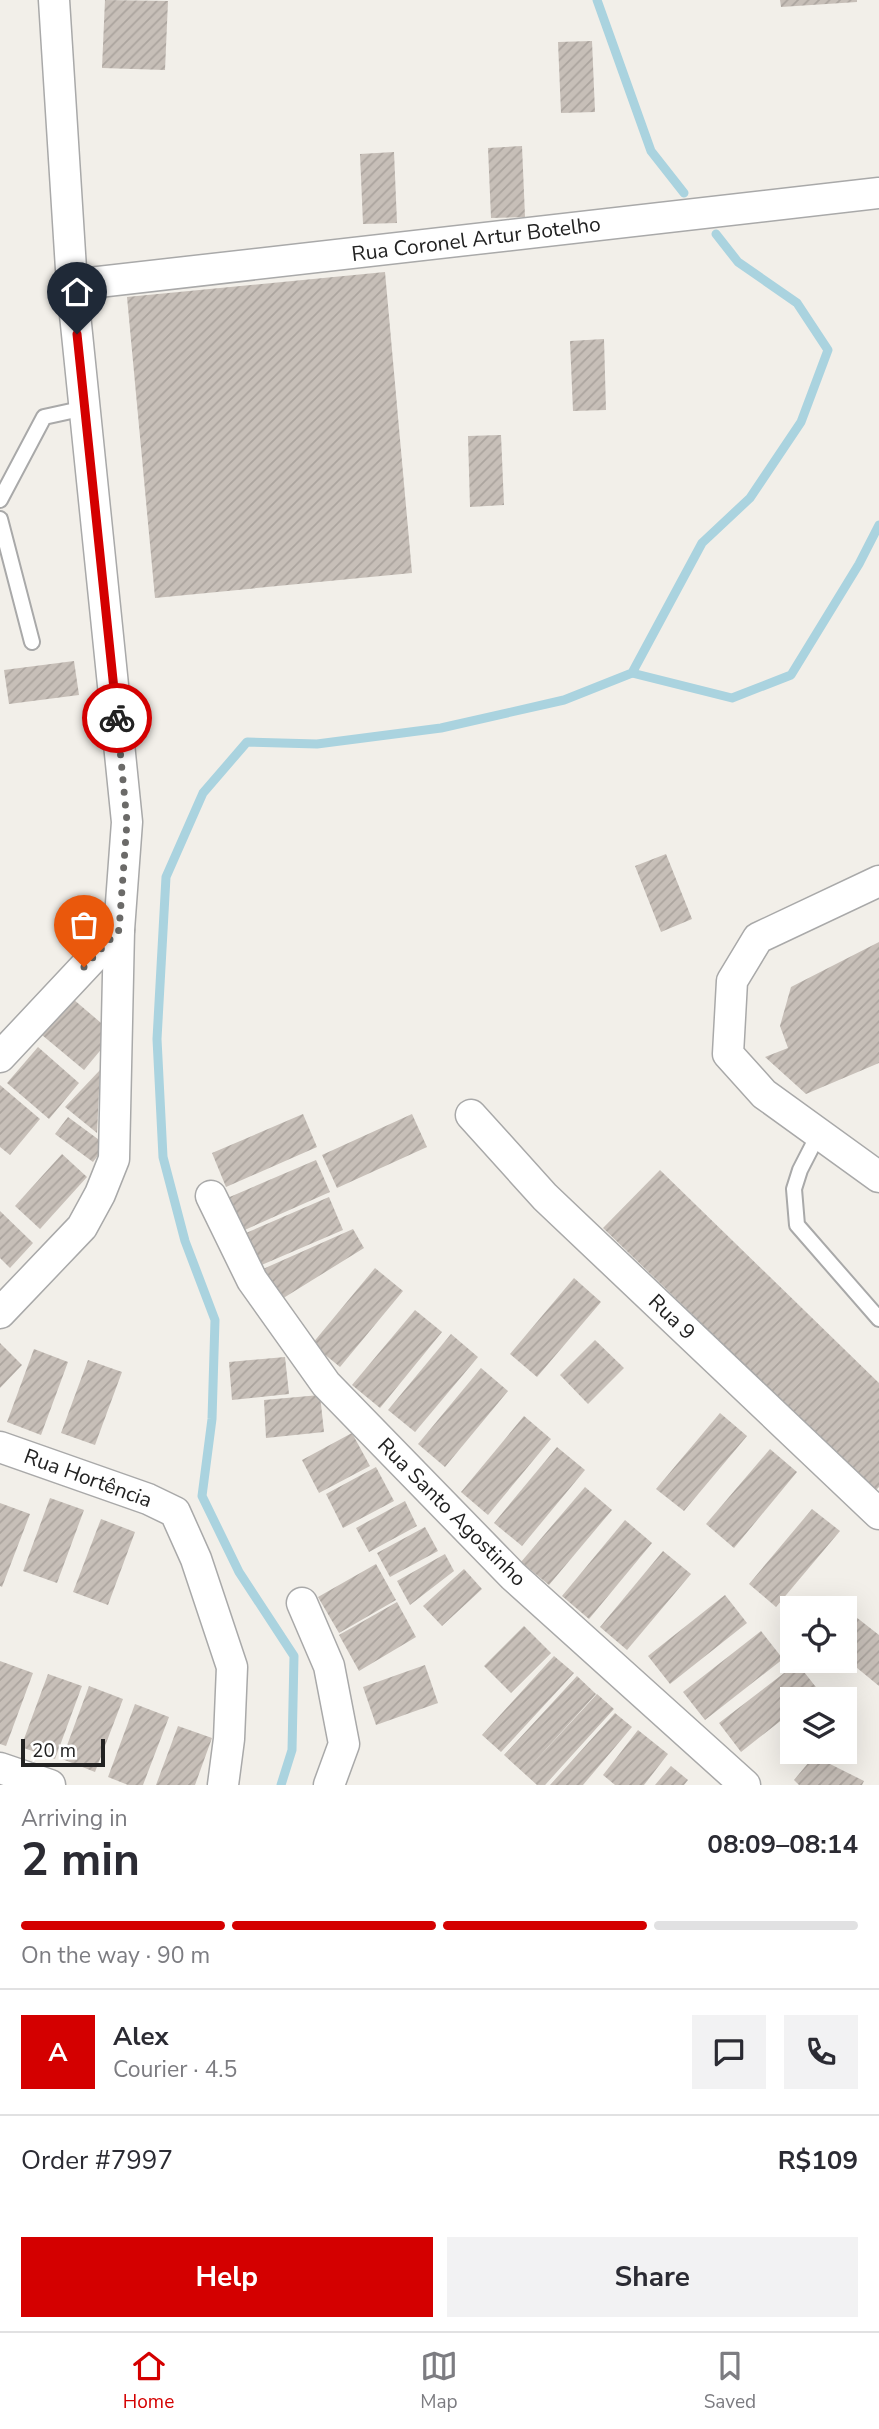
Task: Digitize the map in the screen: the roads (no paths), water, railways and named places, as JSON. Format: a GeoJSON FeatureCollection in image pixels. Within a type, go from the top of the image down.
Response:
{"type":"FeatureCollection","features":[{"type":"Feature","properties":{"kind":"street"},"geometry":{"type":"LineString","coordinates":[[0,1313],[82,1227],[100,1194],[114,1159],[119,930],[127,822],[72,285],[54,0]]}},
{"type":"Feature","properties":{"kind":"street","name":"Rua Coronel Artur Botelho"},"geometry":{"type":"LineString","coordinates":[[72,285],[879,193]]}},
{"type":"Feature","properties":{"kind":"street"},"geometry":{"type":"LineString","coordinates":[[879,881],[758,938],[732,981],[728,1054],[764,1094],[879,1177]]}},
{"type":"Feature","properties":{"kind":"street"},"geometry":{"type":"LineString","coordinates":[[0,1057],[119,930]]}},
{"type":"Feature","properties":{"kind":"street","name":"Rua 9"},"geometry":{"type":"LineString","coordinates":[[471,1115],[545,1197],[879,1514]]}},
{"type":"Feature","properties":{"kind":"street","name":"Rua Santo Agostinho"},"geometry":{"type":"LineString","coordinates":[[211,1196],[252,1280],[326,1384],[513,1576],[745,1785]]}},
{"type":"Feature","properties":{"kind":"street","name":"Rua Hortência"},"geometry":{"type":"LineString","coordinates":[[0,1447],[148,1499],[175,1512],[197,1559],[232,1667],[229,1739],[223,1785]]}},
{"type":"Feature","properties":{"kind":"street"},"geometry":{"type":"LineString","coordinates":[[302,1603],[329,1666],[344,1744],[329,1785]]}},
{"type":"Feature","properties":{"kind":"street"},"geometry":{"type":"LineString","coordinates":[[0,1768],[50,1785]]}},
{"type":"Feature","properties":{"kind":"lane"},"geometry":{"type":"LineString","coordinates":[[0,500],[44,417],[85,408]]}},
{"type":"Feature","properties":{"kind":"lane"},"geometry":{"type":"LineString","coordinates":[[0,519],[32,642]]}},
{"type":"Feature","properties":{"kind":"lane"},"geometry":{"type":"LineString","coordinates":[[819,1133],[794,1189],[797,1225],[879,1319]]}},
{"type":"Feature","properties":{"kind":"waterway"},"geometry":{"type":"LineString","coordinates":[[597,0],[651,151],[684,193]]}},
{"type":"Feature","properties":{"kind":"waterway"},"geometry":{"type":"LineString","coordinates":[[281,1785],[292,1750],[294,1656],[239,1572],[202,1496],[212,1419],[215,1320],[185,1241],[163,1157],[157,1039],[166,877],[203,793],[247,742],[317,744],[441,728],[564,700],[632,673],[702,543],[750,498],[801,422],[828,350],[797,303],[738,262],[716,234]]}},
{"type":"Feature","properties":{"kind":"waterway"},"geometry":{"type":"LineString","coordinates":[[632,673],[732,698],[791,675],[859,564],[879,525]]}}]}
